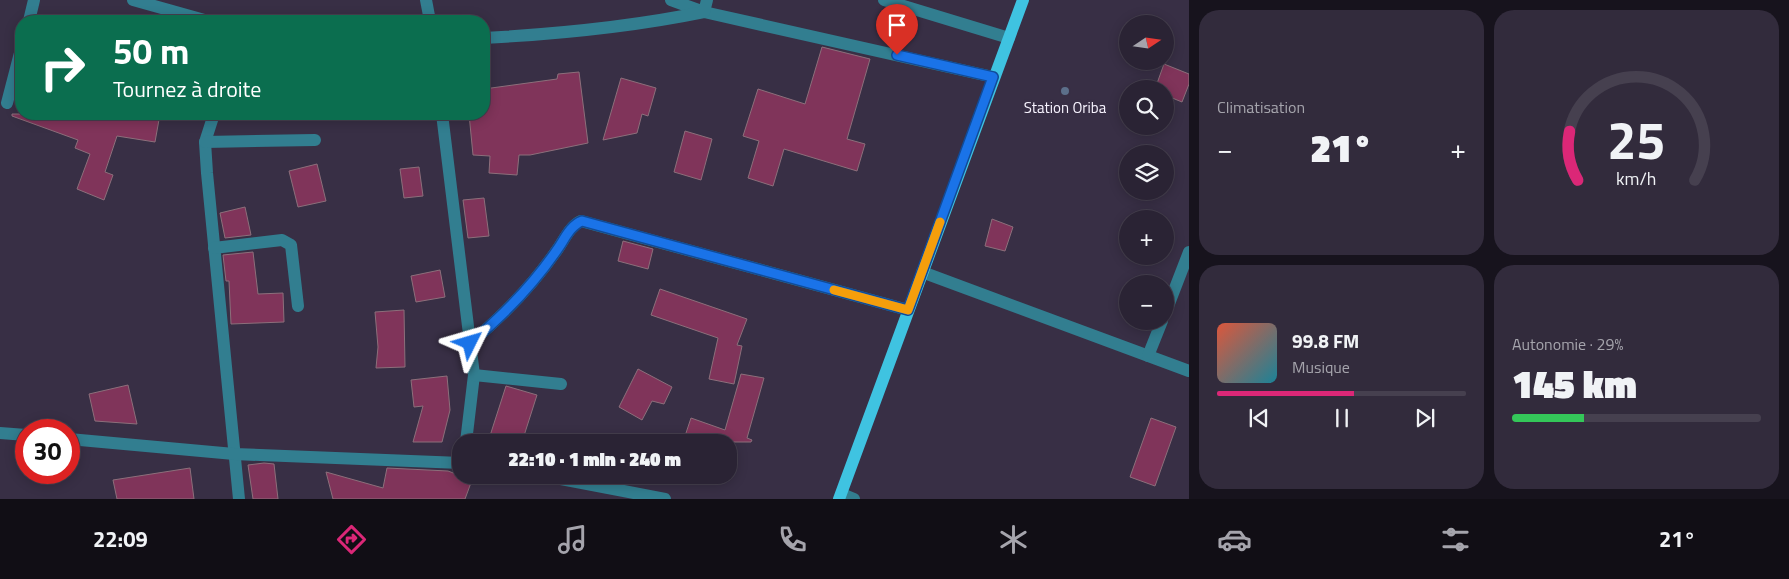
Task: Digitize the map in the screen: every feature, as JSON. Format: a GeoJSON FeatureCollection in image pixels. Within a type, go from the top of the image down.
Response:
{"type":"FeatureCollection","features":[{"type":"Feature","properties":{"kind":"main road"},"geometry":{"type":"LineString","coordinates":[[841,497],[993,77],[1023,0]]}},
{"type":"Feature","properties":{"kind":"street"},"geometry":{"type":"LineString","coordinates":[[30,15],[34,0]]}},
{"type":"Feature","properties":{"kind":"street"},"geometry":{"type":"LineString","coordinates":[[133,0],[187,15]]}},
{"type":"Feature","properties":{"kind":"street"},"geometry":{"type":"LineString","coordinates":[[426,0],[429,15]]}},
{"type":"Feature","properties":{"kind":"street"},"geometry":{"type":"LineString","coordinates":[[671,0],[706,6],[993,77]]}},
{"type":"Feature","properties":{"kind":"street"},"geometry":{"type":"LineString","coordinates":[[884,0],[1009,38]]}},
{"type":"Feature","properties":{"kind":"street"},"geometry":{"type":"LineString","coordinates":[[490,38],[542,35],[644,24],[706,6]]}},
{"type":"Feature","properties":{"kind":"street"},"geometry":{"type":"LineString","coordinates":[[7,103],[15,72]]}},
{"type":"Feature","properties":{"kind":"street"},"geometry":{"type":"LineString","coordinates":[[212,120],[205,142],[239,499]]}},
{"type":"Feature","properties":{"kind":"street"},"geometry":{"type":"LineString","coordinates":[[443,120],[474,375],[467,434]]}},
{"type":"Feature","properties":{"kind":"street"},"geometry":{"type":"LineString","coordinates":[[205,142],[315,140]]}},
{"type":"Feature","properties":{"kind":"street"},"geometry":{"type":"LineString","coordinates":[[470,343],[499,319],[539,276],[572,228],[582,221],[908,310]]}},
{"type":"Feature","properties":{"kind":"street"},"geometry":{"type":"LineString","coordinates":[[214,248],[282,240],[292,245],[298,306]]}},
{"type":"Feature","properties":{"kind":"street"},"geometry":{"type":"LineString","coordinates":[[1174,291],[1189,252]]}},
{"type":"Feature","properties":{"kind":"street"},"geometry":{"type":"LineString","coordinates":[[922,272],[1189,371]]}},
{"type":"Feature","properties":{"kind":"street"},"geometry":{"type":"LineString","coordinates":[[1148,356],[1158,330]]}},
{"type":"Feature","properties":{"kind":"street"},"geometry":{"type":"LineString","coordinates":[[474,375],[561,384]]}},
{"type":"Feature","properties":{"kind":"street"},"geometry":{"type":"LineString","coordinates":[[0,433],[15,434]]}},
{"type":"Feature","properties":{"kind":"street"},"geometry":{"type":"LineString","coordinates":[[80,440],[234,454],[452,463]]}},
{"type":"Feature","properties":{"kind":"street"},"geometry":{"type":"LineString","coordinates":[[587,484],[665,499]]}},
{"type":"Feature","properties":{"kind":"street"},"geometry":{"type":"LineString","coordinates":[[841,497],[854,499]]}},
{"type":"Feature","properties":{"kind":"building"},"geometry":{"type":"Polygon","coordinates":[[[822,47],[870,59],[847,139],[865,144],[857,171],[784,149],[773,186],[748,178],[759,141],[743,136],[758,89],[805,104],[822,47]]]}},
{"type":"Feature","properties":{"kind":"building"},"geometry":{"type":"Polygon","coordinates":[[[1174,68],[1189,74],[1189,84],[1182,102],[1174,99],[1174,80],[1158,80],[1162,70],[1174,70],[1174,68]]]}},
{"type":"Feature","properties":{"kind":"building"},"geometry":{"type":"Polygon","coordinates":[[[579,72],[588,143],[530,155],[519,155],[517,175],[489,173],[490,156],[473,155],[470,120],[490,120],[490,88],[557,79],[558,74],[579,72]]]}},
{"type":"Feature","properties":{"kind":"building"},"geometry":{"type":"Polygon","coordinates":[[[621,78],[656,88],[648,116],[642,114],[637,133],[603,140],[621,78]]]}},
{"type":"Feature","properties":{"kind":"building"},"geometry":{"type":"Polygon","coordinates":[[[23,120],[159,120],[155,142],[117,136],[105,172],[113,175],[104,200],[77,189],[90,154],[75,148],[78,140],[23,120]]]}},
{"type":"Feature","properties":{"kind":"building"},"geometry":{"type":"Polygon","coordinates":[[[685,131],[712,139],[701,180],[674,172],[685,131]]]}},
{"type":"Feature","properties":{"kind":"building"},"geometry":{"type":"Polygon","coordinates":[[[317,164],[326,201],[298,207],[289,171],[317,164]]]}},
{"type":"Feature","properties":{"kind":"building"},"geometry":{"type":"Polygon","coordinates":[[[419,167],[423,196],[404,198],[400,169],[419,167]]]}},
{"type":"Feature","properties":{"kind":"building"},"geometry":{"type":"Polygon","coordinates":[[[484,198],[489,236],[468,238],[463,200],[484,198]]]}},
{"type":"Feature","properties":{"kind":"building"},"geometry":{"type":"Polygon","coordinates":[[[245,207],[251,235],[225,238],[220,213],[245,207]]]}},
{"type":"Feature","properties":{"kind":"building"},"geometry":{"type":"Polygon","coordinates":[[[992,219],[1013,227],[1005,251],[985,246],[992,219]]]}},
{"type":"Feature","properties":{"kind":"building"},"geometry":{"type":"Polygon","coordinates":[[[623,241],[653,249],[648,269],[618,261],[623,241]]]}},
{"type":"Feature","properties":{"kind":"building"},"geometry":{"type":"Polygon","coordinates":[[[253,252],[258,294],[283,293],[284,322],[231,324],[229,281],[226,281],[223,255],[253,252]]]}},
{"type":"Feature","properties":{"kind":"building"},"geometry":{"type":"Polygon","coordinates":[[[440,270],[445,297],[416,302],[411,276],[440,270]]]}},
{"type":"Feature","properties":{"kind":"building"},"geometry":{"type":"Polygon","coordinates":[[[660,289],[747,319],[737,345],[742,346],[734,384],[709,379],[718,338],[651,315],[660,289]]]}},
{"type":"Feature","properties":{"kind":"building"},"geometry":{"type":"Polygon","coordinates":[[[404,310],[405,367],[376,368],[378,347],[375,312],[404,310]]]}},
{"type":"Feature","properties":{"kind":"building"},"geometry":{"type":"Polygon","coordinates":[[[638,369],[672,387],[664,404],[652,401],[642,420],[619,407],[638,369]]]}},
{"type":"Feature","properties":{"kind":"building"},"geometry":{"type":"Polygon","coordinates":[[[741,374],[764,378],[747,438],[752,440],[751,442],[737,442],[737,434],[686,434],[691,418],[725,430],[741,374]]]}},
{"type":"Feature","properties":{"kind":"building"},"geometry":{"type":"Polygon","coordinates":[[[447,376],[450,410],[442,442],[413,442],[423,406],[414,407],[411,380],[447,376]]]}},
{"type":"Feature","properties":{"kind":"building"},"geometry":{"type":"Polygon","coordinates":[[[128,385],[137,424],[95,421],[89,394],[128,385]]]}},
{"type":"Feature","properties":{"kind":"building"},"geometry":{"type":"Polygon","coordinates":[[[506,386],[537,395],[525,434],[491,434],[506,386]]]}},
{"type":"Feature","properties":{"kind":"building"},"geometry":{"type":"Polygon","coordinates":[[[1151,418],[1176,427],[1155,486],[1130,477],[1151,418]]]}},
{"type":"Feature","properties":{"kind":"building"},"geometry":{"type":"Polygon","coordinates":[[[274,464],[278,499],[253,499],[248,465],[274,464]]]}},
{"type":"Feature","properties":{"kind":"building"},"geometry":{"type":"Polygon","coordinates":[[[190,468],[194,499],[117,499],[113,480],[190,468]]]}},
{"type":"Feature","properties":{"kind":"building"},"geometry":{"type":"Polygon","coordinates":[[[387,468],[448,471],[452,472],[452,484],[471,484],[465,499],[333,499],[326,472],[383,488],[387,468]]]}},
{"type":"Feature","properties":{"kind":"slow traffic"},"geometry":{"type":"LineString","coordinates":[[834,290],[908,310],[940,222]]}},
{"type":"Feature","properties":{"kind":"place","name":"Station Oriba"},"geometry":{"type":"Point","coordinates":[1065,91]}},
{"type":"Feature","properties":{"kind":"route"},"geometry":{"type":"LineString","coordinates":[[470,343],[499,319],[539,276],[572,228],[582,221],[908,310],[993,77],[897,55]]}}]}
